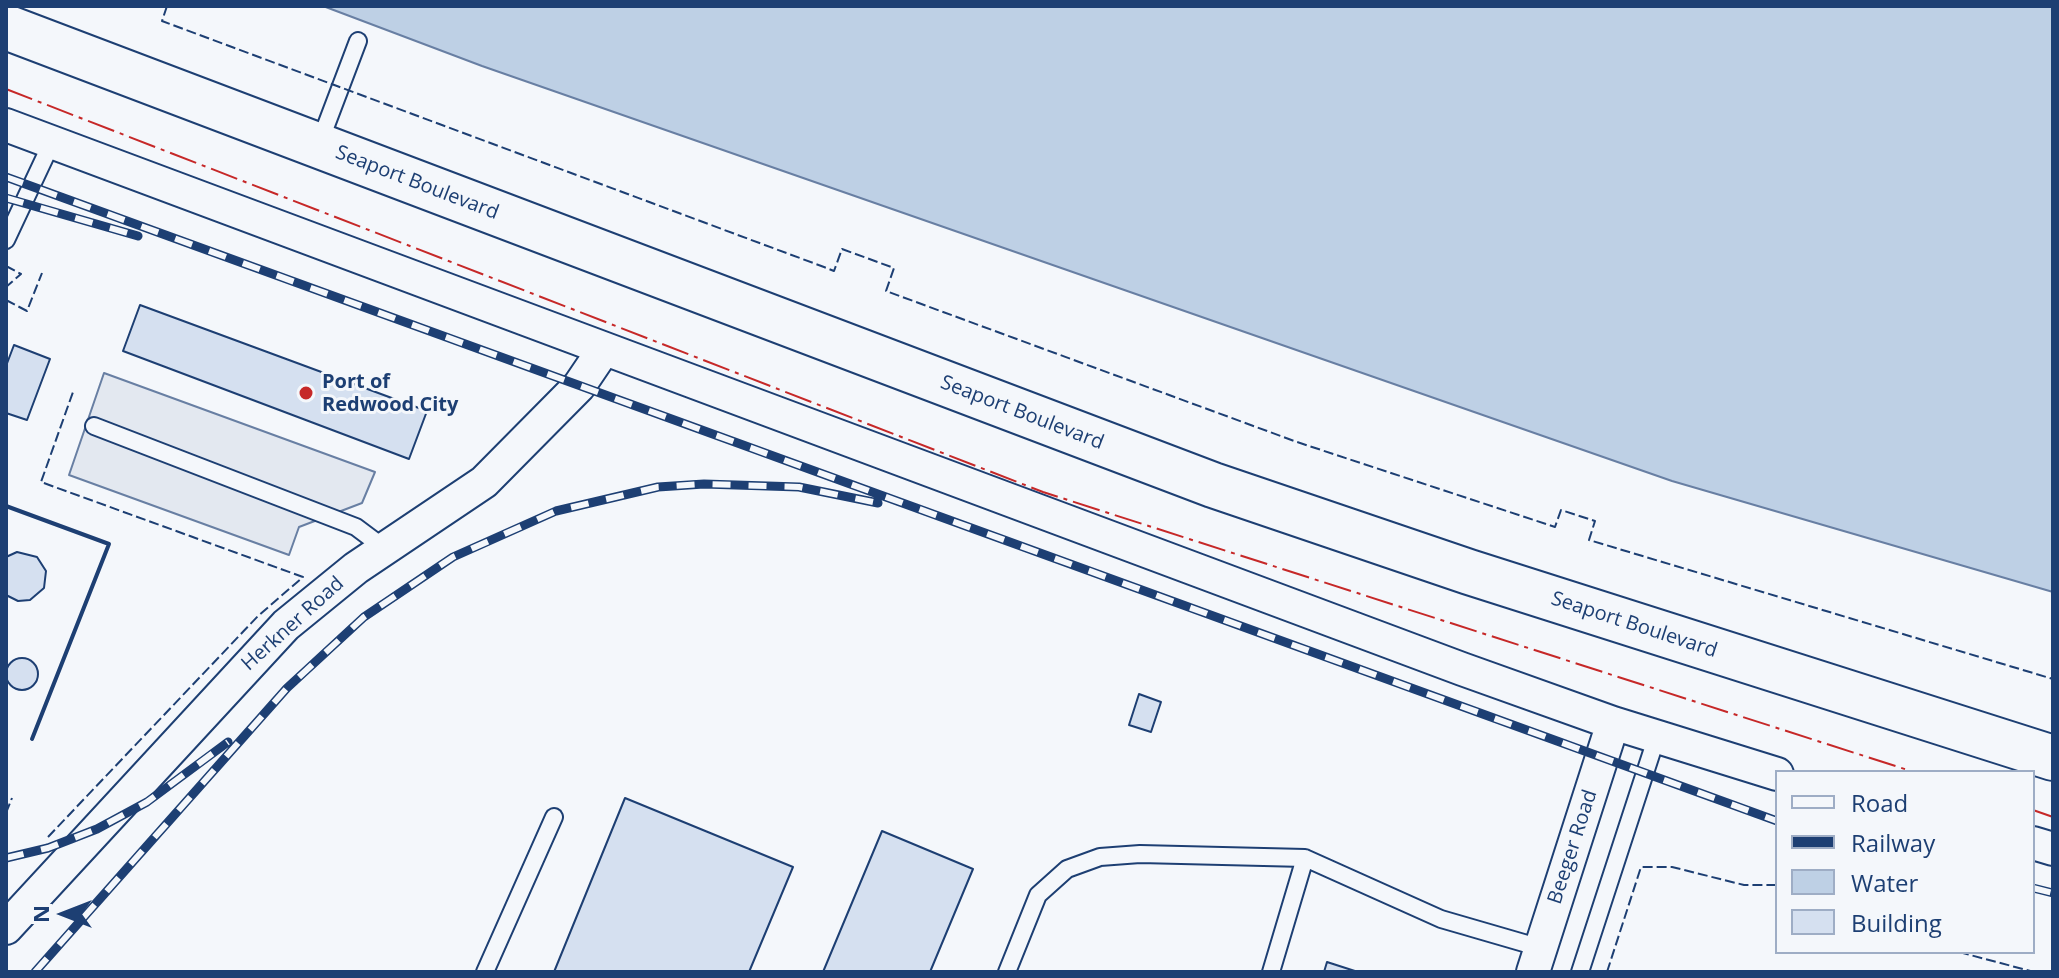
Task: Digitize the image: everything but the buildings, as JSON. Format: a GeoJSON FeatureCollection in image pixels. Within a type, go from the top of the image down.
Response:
{"type":"FeatureCollection","features":[{"type":"Feature","properties":{"kind":"main road","name":"Seaport Boulevard"},"geometry":{"type":"LineString","coordinates":[[6,27],[1213,485],[1469,572],[2053,758]]}},
{"type":"Feature","properties":{"kind":"street"},"geometry":{"type":"LineString","coordinates":[[6,125],[1613,723],[1775,773]]}},
{"type":"Feature","properties":{"kind":"street","name":"Herkner Road"},"geometry":{"type":"LineString","coordinates":[[6,928],[250,661],[320,595],[484,482],[579,386],[604,349]]}},
{"type":"Feature","properties":{"kind":"street","name":"Beeger Road"},"geometry":{"type":"LineString","coordinates":[[1537,960],[1613,723]]}},
{"type":"Feature","properties":{"kind":"lane"},"geometry":{"type":"LineString","coordinates":[[319,146],[358,41]]}},
{"type":"Feature","properties":{"kind":"lane"},"geometry":{"type":"LineString","coordinates":[[6,240],[52,142]]}},
{"type":"Feature","properties":{"kind":"lane"},"geometry":{"type":"LineString","coordinates":[[94,426],[356,527],[384,548]]}},
{"type":"Feature","properties":{"kind":"lane"},"geometry":{"type":"LineString","coordinates":[[1580,972],[1657,736]]}},
{"type":"Feature","properties":{"kind":"lane"},"geometry":{"type":"LineString","coordinates":[[485,972],[554,817]]}},
{"type":"Feature","properties":{"kind":"lane"},"geometry":{"type":"LineString","coordinates":[[1007,972],[1038,895],[1067,869],[1100,857],[1140,854],[1305,858],[1537,960]]}},
{"type":"Feature","properties":{"kind":"lane"},"geometry":{"type":"LineString","coordinates":[[1271,972],[1305,858]]}},
{"type":"Feature","properties":{"kind":"shaded area"},"geometry":{"type":"Polygon","coordinates":[[[104,373],[375,472],[362,503],[299,527],[289,555],[69,475],[104,373]]]}},
{"type":"Feature","properties":{"kind":"water"},"geometry":{"type":"Polygon","coordinates":[[[323,6],[2053,6],[2053,592],[1672,481],[482,66],[323,6]]]}},
{"type":"Feature","properties":{"kind":"railway"},"geometry":{"type":"LineString","coordinates":[[6,177],[1775,820]]}},
{"type":"Feature","properties":{"kind":"railway"},"geometry":{"type":"LineString","coordinates":[[6,198],[138,236]]}},
{"type":"Feature","properties":{"kind":"railway"},"geometry":{"type":"LineString","coordinates":[[35,972],[287,688],[364,617],[453,557],[556,511],[658,487],[704,484],[799,487],[878,503]]}},
{"type":"Feature","properties":{"kind":"railway"},"geometry":{"type":"LineString","coordinates":[[6,858],[48,848],[97,829],[147,802],[228,742]]}},
{"type":"Feature","properties":{"kind":"railway"},"geometry":{"type":"LineString","coordinates":[[2035,888],[2053,893]]}},
{"type":"Feature","properties":{"kind":"fence"},"geometry":{"type":"LineString","coordinates":[[121,6],[127,6]]}},
{"type":"Feature","properties":{"kind":"fence"},"geometry":{"type":"LineString","coordinates":[[167,6],[162,21],[834,271],[842,249],[894,268],[886,291],[1297,442],[1555,527],[1561,510],[1595,521],[1589,540],[2053,679]]}},
{"type":"Feature","properties":{"kind":"fence"},"geometry":{"type":"LineString","coordinates":[[6,266],[21,274],[6,287]]}},
{"type":"Feature","properties":{"kind":"fence"},"geometry":{"type":"LineString","coordinates":[[6,300],[27,311],[42,273]]}},
{"type":"Feature","properties":{"kind":"fence"},"geometry":{"type":"LineString","coordinates":[[48,837],[258,616],[303,577],[41,482],[73,392]]}},
{"type":"Feature","properties":{"kind":"fence"},"geometry":{"type":"LineString","coordinates":[[6,813],[12,798]]}},
{"type":"Feature","properties":{"kind":"fence"},"geometry":{"type":"LineString","coordinates":[[1607,972],[1641,867],[1672,867],[1744,885],[1775,885]]}},
{"type":"Feature","properties":{"kind":"fence"},"geometry":{"type":"LineString","coordinates":[[1966,954],[2034,972]]}},
{"type":"Feature","properties":{"kind":"wall"},"geometry":{"type":"LineString","coordinates":[[6,506],[109,544],[32,739]]}},
{"type":"Feature","properties":{"kind":"power"},"geometry":{"type":"LineString","coordinates":[[6,89],[1043,492],[1908,770]]}},
{"type":"Feature","properties":{"kind":"power"},"geometry":{"type":"LineString","coordinates":[[2035,811],[2053,817]]}},
{"type":"Feature","properties":{"kind":"place","name":"Port of Redwood City"},"geometry":{"type":"Point","coordinates":[306,393]}}]}
